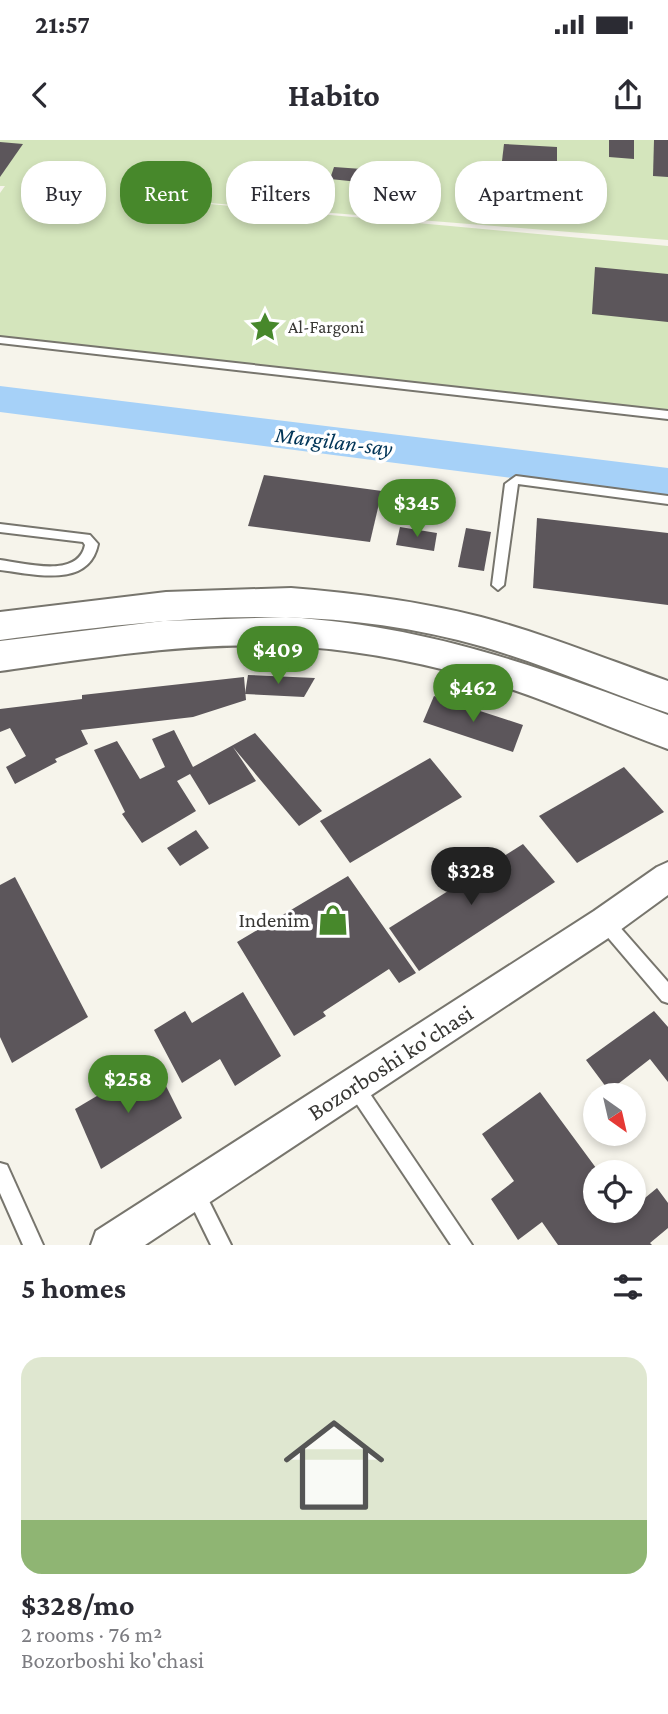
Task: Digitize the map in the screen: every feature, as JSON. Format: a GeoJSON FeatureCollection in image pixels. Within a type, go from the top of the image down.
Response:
{"type":"FeatureCollection","features":[{"type":"Feature","properties":{"kind":"main road"},"geometry":{"type":"LineString","coordinates":[[0,626],[132,609],[243,602],[332,604],[443,623],[527,645],[668,697]]}},
{"type":"Feature","properties":{"kind":"main road"},"geometry":{"type":"LineString","coordinates":[[0,656],[132,638],[242,632],[327,634],[435,652],[515,674],[668,732]]}},
{"type":"Feature","properties":{"kind":"street","name":"Bozorboshi ko'chasi"},"geometry":{"type":"LineString","coordinates":[[110,1245],[605,922],[668,877]]}},
{"type":"Feature","properties":{"kind":"lane"},"geometry":{"type":"LineString","coordinates":[[0,340],[668,415]]}},
{"type":"Feature","properties":{"kind":"lane"},"geometry":{"type":"LineString","coordinates":[[498,585],[511,484],[516,480],[668,500]]}},
{"type":"Feature","properties":{"kind":"lane"},"geometry":{"type":"LineString","coordinates":[[0,528],[86,538],[92,544],[92,550],[87,560],[79,567],[67,571],[0,565]]}},
{"type":"Feature","properties":{"kind":"lane"},"geometry":{"type":"LineString","coordinates":[[605,922],[668,995]]}},
{"type":"Feature","properties":{"kind":"lane"},"geometry":{"type":"LineString","coordinates":[[354,1085],[462,1245]]}},
{"type":"Feature","properties":{"kind":"lane"},"geometry":{"type":"LineString","coordinates":[[0,1172],[33,1245]]}},
{"type":"Feature","properties":{"kind":"lane"},"geometry":{"type":"LineString","coordinates":[[193,1191],[221,1245]]}},
{"type":"Feature","properties":{"kind":"green space"},"geometry":{"type":"Polygon","coordinates":[[[0,140],[668,140],[668,240],[469,224],[607,224],[607,161],[455,161],[455,223],[441,222],[441,161],[349,161],[349,214],[335,213],[335,161],[226,161],[226,204],[212,203],[212,161],[120,161],[120,224],[212,224],[212,204],[226,206],[226,224],[335,224],[335,216],[349,217],[349,224],[428,224],[668,246],[668,415],[0,336],[0,193],[5,186],[0,186],[0,140]]]}},
{"type":"Feature","properties":{"kind":"building"},"geometry":{"type":"Polygon","coordinates":[[[609,140],[634,140],[634,159],[609,157],[609,140]]]}},
{"type":"Feature","properties":{"kind":"building"},"geometry":{"type":"Polygon","coordinates":[[[654,140],[668,140],[668,177],[653,176],[654,140]]]}},
{"type":"Feature","properties":{"kind":"building"},"geometry":{"type":"Polygon","coordinates":[[[0,142],[23,144],[0,177],[0,142]]]}},
{"type":"Feature","properties":{"kind":"building"},"geometry":{"type":"Polygon","coordinates":[[[504,144],[557,147],[557,161],[502,161],[504,144]]]}},
{"type":"Feature","properties":{"kind":"building"},"geometry":{"type":"Polygon","coordinates":[[[335,167],[349,168],[349,181],[335,180],[335,167]]]}},
{"type":"Feature","properties":{"kind":"building"},"geometry":{"type":"Polygon","coordinates":[[[595,267],[668,274],[668,322],[592,314],[595,267]]]}},
{"type":"Feature","properties":{"kind":"building"},"geometry":{"type":"Polygon","coordinates":[[[264,475],[382,491],[370,542],[248,526],[264,475]]]}},
{"type":"Feature","properties":{"kind":"building"},"geometry":{"type":"Polygon","coordinates":[[[537,518],[668,533],[668,605],[533,588],[537,518]]]}},
{"type":"Feature","properties":{"kind":"building"},"geometry":{"type":"Polygon","coordinates":[[[400,527],[437,533],[434,551],[396,545],[400,527]]]}},
{"type":"Feature","properties":{"kind":"building"},"geometry":{"type":"Polygon","coordinates":[[[466,528],[491,532],[484,571],[458,567],[466,528]]]}},
{"type":"Feature","properties":{"kind":"building"},"geometry":{"type":"Polygon","coordinates":[[[248,675],[315,678],[304,697],[245,694],[248,675]]]}},
{"type":"Feature","properties":{"kind":"building"},"geometry":{"type":"Polygon","coordinates":[[[244,677],[246,700],[193,717],[81,730],[88,744],[55,759],[57,762],[15,784],[6,767],[26,756],[10,728],[0,732],[0,709],[82,699],[82,695],[244,677]]]}},
{"type":"Feature","properties":{"kind":"building"},"geometry":{"type":"Polygon","coordinates":[[[434,696],[523,725],[513,752],[423,722],[434,696]]]}},
{"type":"Feature","properties":{"kind":"building"},"geometry":{"type":"Polygon","coordinates":[[[174,730],[193,767],[255,733],[322,811],[299,826],[233,747],[256,781],[209,805],[190,774],[177,781],[196,811],[142,843],[122,814],[125,812],[94,750],[117,741],[140,779],[165,767],[152,739],[174,730]]]}},
{"type":"Feature","properties":{"kind":"building"},"geometry":{"type":"Polygon","coordinates":[[[430,758],[462,797],[350,863],[320,821],[430,758]]]}},
{"type":"Feature","properties":{"kind":"building"},"geometry":{"type":"Polygon","coordinates":[[[624,767],[664,812],[577,863],[539,816],[624,767]]]}},
{"type":"Feature","properties":{"kind":"building"},"geometry":{"type":"Polygon","coordinates":[[[196,830],[209,848],[180,866],[167,848],[196,830]]]}},
{"type":"Feature","properties":{"kind":"building"},"geometry":{"type":"Polygon","coordinates":[[[523,844],[555,882],[419,971],[389,928],[523,844]]]}},
{"type":"Feature","properties":{"kind":"building"},"geometry":{"type":"Polygon","coordinates":[[[348,876],[416,973],[399,983],[389,969],[323,1012],[326,1016],[294,1036],[237,942],[348,876]]]}},
{"type":"Feature","properties":{"kind":"building"},"geometry":{"type":"Polygon","coordinates":[[[15,877],[88,1017],[12,1063],[0,1037],[0,885],[15,877]]]}},
{"type":"Feature","properties":{"kind":"building"},"geometry":{"type":"Polygon","coordinates":[[[243,992],[281,1056],[235,1086],[220,1059],[182,1083],[154,1030],[185,1011],[192,1023],[243,992]]]}},
{"type":"Feature","properties":{"kind":"building"},"geometry":{"type":"Polygon","coordinates":[[[654,1011],[668,1027],[668,1082],[650,1059],[619,1083],[603,1083],[586,1060],[654,1011]]]}},
{"type":"Feature","properties":{"kind":"building"},"geometry":{"type":"Polygon","coordinates":[[[154,1062],[182,1118],[101,1169],[75,1109],[154,1062]]]}},
{"type":"Feature","properties":{"kind":"building"},"geometry":{"type":"Polygon","coordinates":[[[540,1092],[590,1160],[583,1160],[583,1223],[646,1223],[646,1197],[657,1188],[668,1203],[668,1228],[650,1243],[652,1245],[558,1245],[542,1222],[518,1240],[491,1199],[514,1181],[482,1134],[540,1092]]]}},
{"type":"Feature","properties":{"kind":"waterway","name":"Margilan-say"},"geometry":{"type":"LineString","coordinates":[[0,399],[668,483]]}},
{"type":"Feature","properties":{"kind":"place","name":"Al-Fargoni"},"geometry":{"type":"Point","coordinates":[265,327]}},
{"type":"Feature","properties":{"kind":"place","name":"Indenim"},"geometry":{"type":"Point","coordinates":[333,920]}}]}
